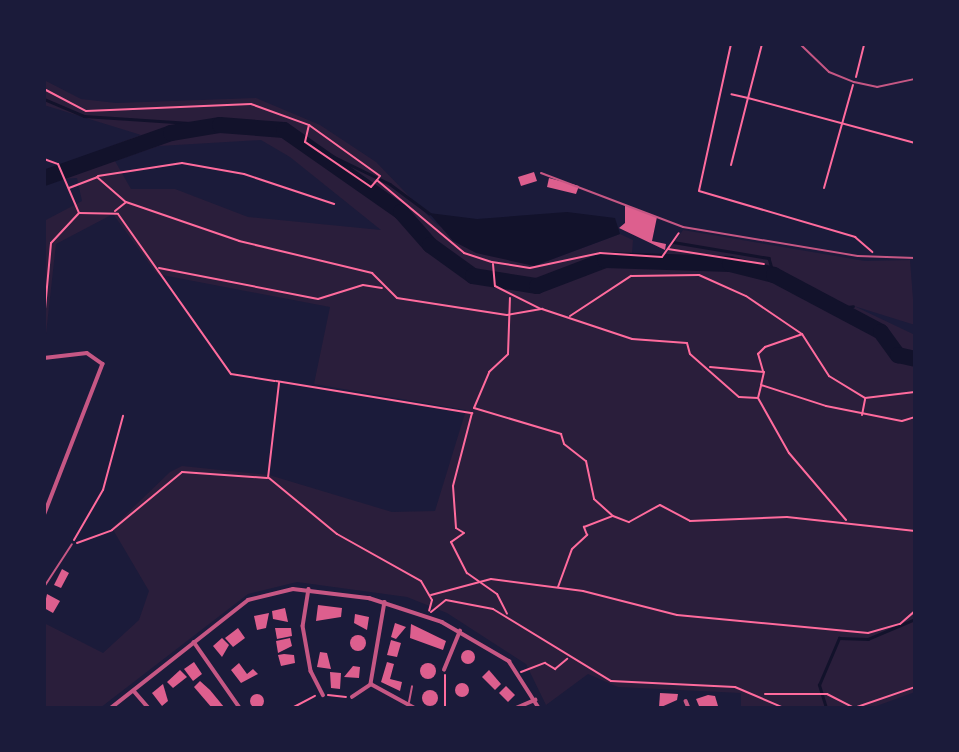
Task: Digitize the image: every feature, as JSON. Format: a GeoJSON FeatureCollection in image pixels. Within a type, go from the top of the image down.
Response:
{"type":"FeatureCollection","features":[{"type":"Feature","properties":{"kind":"street"},"geometry":{"type":"LineString","coordinates":[[44,358],[87,354],[103,363],[44,516]]}},
{"type":"Feature","properties":{"kind":"street"},"geometry":{"type":"LineString","coordinates":[[309,589],[303,626],[311,671],[323,695]]}},
{"type":"Feature","properties":{"kind":"street"},"geometry":{"type":"LineString","coordinates":[[111,708],[258,595],[309,589],[385,602],[428,616],[460,631],[520,673],[539,708]]}},
{"type":"Feature","properties":{"kind":"street"},"geometry":{"type":"LineString","coordinates":[[352,698],[371,684],[385,602]]}},
{"type":"Feature","properties":{"kind":"street"},"geometry":{"type":"LineString","coordinates":[[444,670],[460,631]]}},
{"type":"Feature","properties":{"kind":"street"},"geometry":{"type":"LineString","coordinates":[[194,642],[240,708]]}},
{"type":"Feature","properties":{"kind":"street"},"geometry":{"type":"LineString","coordinates":[[371,684],[409,702],[415,708]]}},
{"type":"Feature","properties":{"kind":"street"},"geometry":{"type":"LineString","coordinates":[[134,691],[149,708]]}},
{"type":"Feature","properties":{"kind":"street"},"geometry":{"type":"LineString","coordinates":[[516,708],[536,700]]}},
{"type":"Feature","properties":{"kind":"street"},"geometry":{"type":"LineString","coordinates":[[686,701],[689,708]]}},
{"type":"Feature","properties":{"kind":"lane"},"geometry":{"type":"LineString","coordinates":[[800,44],[829,72],[854,82],[877,87],[915,79]]}},
{"type":"Feature","properties":{"kind":"lane"},"geometry":{"type":"LineString","coordinates":[[541,173],[683,227],[873,257],[915,258]]}},
{"type":"Feature","properties":{"kind":"lane"},"geometry":{"type":"LineString","coordinates":[[44,587],[72,544]]}},
{"type":"Feature","properties":{"kind":"lane"},"geometry":{"type":"LineString","coordinates":[[409,702],[412,686]]}},
{"type":"Feature","properties":{"kind":"path"},"geometry":{"type":"LineString","coordinates":[[731,44],[699,191],[855,237],[869,245],[873,257]]}},
{"type":"Feature","properties":{"kind":"path"},"geometry":{"type":"LineString","coordinates":[[731,165],[762,44]]}},
{"type":"Feature","properties":{"kind":"path"},"geometry":{"type":"LineString","coordinates":[[824,188],[864,44]]}},
{"type":"Feature","properties":{"kind":"path"},"geometry":{"type":"LineString","coordinates":[[44,89],[86,111],[251,104],[309,125],[380,176],[371,187],[305,142],[309,125]]}},
{"type":"Feature","properties":{"kind":"path"},"geometry":{"type":"LineString","coordinates":[[731,94],[915,143]]}},
{"type":"Feature","properties":{"kind":"path"},"geometry":{"type":"LineString","coordinates":[[44,159],[61,170],[79,213]]}},
{"type":"Feature","properties":{"kind":"path"},"geometry":{"type":"LineString","coordinates":[[69,188],[119,168],[182,163],[244,174],[334,204]]}},
{"type":"Feature","properties":{"kind":"path"},"geometry":{"type":"LineString","coordinates":[[97,177],[126,202],[239,241],[372,273],[383,288]]}},
{"type":"Feature","properties":{"kind":"path"},"geometry":{"type":"LineString","coordinates":[[377,180],[464,254],[530,268],[608,252],[662,257],[683,227]]}},
{"type":"Feature","properties":{"kind":"path"},"geometry":{"type":"LineString","coordinates":[[44,320],[51,243],[79,213],[114,212],[126,202]]}},
{"type":"Feature","properties":{"kind":"path"},"geometry":{"type":"LineString","coordinates":[[114,212],[231,374],[472,413]]}},
{"type":"Feature","properties":{"kind":"path"},"geometry":{"type":"LineString","coordinates":[[667,249],[764,264]]}},
{"type":"Feature","properties":{"kind":"path"},"geometry":{"type":"LineString","coordinates":[[492,262],[496,272],[495,286],[510,298],[650,341],[687,343],[695,359],[709,366],[739,397],[758,398]]}},
{"type":"Feature","properties":{"kind":"path"},"geometry":{"type":"LineString","coordinates":[[157,269],[187,269],[317,299],[363,285],[383,288],[414,302],[507,315],[542,309]]}},
{"type":"Feature","properties":{"kind":"path"},"geometry":{"type":"LineString","coordinates":[[569,316],[631,276],[670,271],[699,275],[746,296],[802,334],[829,376],[865,398],[915,392]]}},
{"type":"Feature","properties":{"kind":"path"},"geometry":{"type":"LineString","coordinates":[[507,614],[502,601],[480,584],[451,542],[464,533],[456,528],[453,486],[472,413],[489,372],[508,354],[507,315],[510,298]]}},
{"type":"Feature","properties":{"kind":"path"},"geometry":{"type":"LineString","coordinates":[[802,334],[758,354],[764,372],[758,398],[789,453],[846,520]]}},
{"type":"Feature","properties":{"kind":"path"},"geometry":{"type":"LineString","coordinates":[[709,366],[764,372]]}},
{"type":"Feature","properties":{"kind":"path"},"geometry":{"type":"LineString","coordinates":[[268,478],[282,390],[276,381]]}},
{"type":"Feature","properties":{"kind":"path"},"geometry":{"type":"LineString","coordinates":[[761,385],[862,415],[915,417]]}},
{"type":"Feature","properties":{"kind":"path"},"geometry":{"type":"LineString","coordinates":[[862,415],[865,398]]}},
{"type":"Feature","properties":{"kind":"path"},"geometry":{"type":"LineString","coordinates":[[474,408],[561,433],[564,444],[586,461],[594,499],[613,516],[629,522],[660,505],[690,521],[846,520],[915,531]]}},
{"type":"Feature","properties":{"kind":"path"},"geometry":{"type":"LineString","coordinates":[[72,544],[103,490],[123,416]]}},
{"type":"Feature","properties":{"kind":"path"},"geometry":{"type":"LineString","coordinates":[[72,544],[112,530],[182,472],[268,478],[337,534],[421,582],[430,594],[428,616]]}},
{"type":"Feature","properties":{"kind":"path"},"geometry":{"type":"LineString","coordinates":[[557,588],[572,549],[587,535],[584,527],[613,516]]}},
{"type":"Feature","properties":{"kind":"path"},"geometry":{"type":"LineString","coordinates":[[430,594],[480,584],[491,579],[557,588],[677,615],[868,633],[900,624],[915,611]]}},
{"type":"Feature","properties":{"kind":"path"},"geometry":{"type":"LineString","coordinates":[[428,616],[446,600],[446,592]]}},
{"type":"Feature","properties":{"kind":"path"},"geometry":{"type":"LineString","coordinates":[[446,600],[507,614],[568,659],[625,685],[762,694],[827,694],[856,708],[915,687]]}},
{"type":"Feature","properties":{"kind":"path"},"geometry":{"type":"LineString","coordinates":[[520,673],[545,663],[555,669],[568,659]]}},
{"type":"Feature","properties":{"kind":"path"},"geometry":{"type":"LineString","coordinates":[[444,670],[445,708]]}},
{"type":"Feature","properties":{"kind":"path"},"geometry":{"type":"LineString","coordinates":[[762,694],[784,708]]}},
{"type":"Feature","properties":{"kind":"shaded area"},"geometry":{"type":"Polygon","coordinates":[[[44,80],[81,99],[116,103],[256,98],[320,125],[376,162],[437,225],[534,266],[620,234],[633,240],[632,254],[663,258],[683,230],[865,261],[910,260],[915,325],[854,306],[915,335],[915,692],[871,708],[741,708],[741,693],[618,687],[588,674],[546,705],[526,664],[447,613],[407,597],[297,582],[248,594],[100,708],[44,708],[44,623],[103,653],[139,620],[149,591],[112,528],[170,472],[182,466],[269,475],[392,512],[435,511],[466,410],[314,384],[330,307],[157,274],[113,214],[56,244],[44,352],[44,221],[82,201],[77,178],[44,180],[44,171],[141,135],[44,105],[44,80]],[[261,140],[159,146],[115,161],[131,189],[175,189],[248,217],[381,230],[290,157],[261,140]]]}},
{"type":"Feature","properties":{"kind":"shaded area"},"geometry":{"type":"Polygon","coordinates":[[[567,212],[615,218],[620,234],[534,266],[476,253],[453,241],[429,213],[477,219],[567,212]]]}},
{"type":"Feature","properties":{"kind":"building"},"geometry":{"type":"Polygon","coordinates":[[[534,172],[537,181],[521,186],[518,177],[534,172]]]}},
{"type":"Feature","properties":{"kind":"building"},"geometry":{"type":"Polygon","coordinates":[[[549,178],[579,186],[576,194],[547,187],[549,178]]]}},
{"type":"Feature","properties":{"kind":"building"},"geometry":{"type":"Polygon","coordinates":[[[625,205],[657,217],[652,241],[666,244],[665,250],[619,228],[625,223],[625,205]]]}},
{"type":"Feature","properties":{"kind":"building"},"geometry":{"type":"Polygon","coordinates":[[[62,569],[69,573],[61,588],[54,585],[62,569]]]}},
{"type":"Feature","properties":{"kind":"building"},"geometry":{"type":"Polygon","coordinates":[[[47,594],[60,601],[53,613],[44,608],[47,594]]]}},
{"type":"Feature","properties":{"kind":"building"},"geometry":{"type":"Polygon","coordinates":[[[318,605],[342,608],[341,617],[316,621],[318,605]]]}},
{"type":"Feature","properties":{"kind":"building"},"geometry":{"type":"Polygon","coordinates":[[[285,608],[288,622],[273,619],[272,611],[285,608]]]}},
{"type":"Feature","properties":{"kind":"building"},"geometry":{"type":"Polygon","coordinates":[[[269,613],[266,628],[257,630],[254,616],[269,613]]]}},
{"type":"Feature","properties":{"kind":"building"},"geometry":{"type":"Polygon","coordinates":[[[355,614],[369,617],[367,630],[354,623],[355,614]]]}},
{"type":"Feature","properties":{"kind":"building"},"geometry":{"type":"Polygon","coordinates":[[[395,623],[406,627],[396,639],[391,637],[395,623]]]}},
{"type":"Feature","properties":{"kind":"building"},"geometry":{"type":"Polygon","coordinates":[[[411,624],[446,641],[443,650],[410,638],[411,624]]]}},
{"type":"Feature","properties":{"kind":"building"},"geometry":{"type":"Polygon","coordinates":[[[238,628],[245,638],[233,647],[225,638],[238,628]]]}},
{"type":"Feature","properties":{"kind":"building"},"geometry":{"type":"Polygon","coordinates":[[[275,628],[291,628],[292,636],[277,639],[275,628]]]}},
{"type":"Feature","properties":{"kind":"building"},"geometry":{"type":"Polygon","coordinates":[[[355,635],[361,635],[366,643],[364,649],[355,651],[350,646],[350,640],[355,635]]]}},
{"type":"Feature","properties":{"kind":"building"},"geometry":{"type":"Polygon","coordinates":[[[222,638],[229,645],[222,657],[213,646],[222,638]]]}},
{"type":"Feature","properties":{"kind":"building"},"geometry":{"type":"Polygon","coordinates":[[[290,638],[292,646],[278,653],[276,641],[290,638]]]}},
{"type":"Feature","properties":{"kind":"building"},"geometry":{"type":"Polygon","coordinates":[[[391,640],[401,643],[397,657],[387,655],[391,640]]]}},
{"type":"Feature","properties":{"kind":"building"},"geometry":{"type":"Polygon","coordinates":[[[465,650],[471,650],[475,657],[471,664],[465,664],[461,660],[461,654],[465,650]]]}},
{"type":"Feature","properties":{"kind":"building"},"geometry":{"type":"Polygon","coordinates":[[[320,652],[327,653],[331,669],[317,667],[320,652]]]}},
{"type":"Feature","properties":{"kind":"building"},"geometry":{"type":"Polygon","coordinates":[[[278,655],[294,655],[295,663],[281,666],[278,655]]]}},
{"type":"Feature","properties":{"kind":"building"},"geometry":{"type":"Polygon","coordinates":[[[194,662],[202,674],[193,681],[184,669],[194,662]]]}},
{"type":"Feature","properties":{"kind":"building"},"geometry":{"type":"Polygon","coordinates":[[[387,662],[394,664],[390,679],[402,682],[400,691],[381,682],[387,662]]]}},
{"type":"Feature","properties":{"kind":"building"},"geometry":{"type":"Polygon","coordinates":[[[239,663],[247,674],[253,669],[258,674],[241,683],[231,670],[239,663]]]}},
{"type":"Feature","properties":{"kind":"building"},"geometry":{"type":"Polygon","coordinates":[[[425,663],[431,663],[436,671],[434,677],[425,679],[420,674],[420,668],[425,663]]]}},
{"type":"Feature","properties":{"kind":"building"},"geometry":{"type":"Polygon","coordinates":[[[353,666],[360,667],[359,678],[344,677],[353,666]]]}},
{"type":"Feature","properties":{"kind":"building"},"geometry":{"type":"Polygon","coordinates":[[[180,670],[187,677],[173,688],[167,682],[180,670]]]}},
{"type":"Feature","properties":{"kind":"building"},"geometry":{"type":"Polygon","coordinates":[[[489,670],[501,684],[495,690],[482,677],[489,670]]]}},
{"type":"Feature","properties":{"kind":"building"},"geometry":{"type":"Polygon","coordinates":[[[330,672],[341,673],[340,689],[331,688],[330,672]]]}},
{"type":"Feature","properties":{"kind":"building"},"geometry":{"type":"Polygon","coordinates":[[[200,681],[224,707],[212,708],[194,687],[200,681]]]}},
{"type":"Feature","properties":{"kind":"building"},"geometry":{"type":"Polygon","coordinates":[[[459,683],[465,683],[469,690],[465,697],[459,697],[455,693],[455,687],[459,683]]]}},
{"type":"Feature","properties":{"kind":"building"},"geometry":{"type":"Polygon","coordinates":[[[163,684],[168,701],[162,706],[152,693],[163,684]]]}},
{"type":"Feature","properties":{"kind":"building"},"geometry":{"type":"Polygon","coordinates":[[[506,686],[515,695],[508,702],[499,693],[506,686]]]}},
{"type":"Feature","properties":{"kind":"building"},"geometry":{"type":"Polygon","coordinates":[[[427,690],[433,690],[438,698],[436,704],[427,706],[422,701],[422,695],[427,690]]]}},
{"type":"Feature","properties":{"kind":"building"},"geometry":{"type":"Polygon","coordinates":[[[660,693],[678,694],[677,700],[659,708],[660,693]]]}},
{"type":"Feature","properties":{"kind":"building"},"geometry":{"type":"Polygon","coordinates":[[[254,694],[260,694],[264,701],[260,708],[254,708],[250,704],[250,698],[254,694]]]}},
{"type":"Feature","properties":{"kind":"building"},"geometry":{"type":"Polygon","coordinates":[[[715,696],[718,706],[699,706],[696,699],[715,696]]]}},
{"type":"Feature","properties":{"kind":"waterway"},"geometry":{"type":"LineString","coordinates":[[44,99],[84,116],[220,125]]}},
{"type":"Feature","properties":{"kind":"waterway"},"geometry":{"type":"LineString","coordinates":[[44,178],[171,133],[220,125],[284,130],[401,212],[430,245],[473,276],[537,286],[605,260],[730,264],[774,275],[881,332],[898,355],[915,359]]}},
{"type":"Feature","properties":{"kind":"waterway"},"geometry":{"type":"LineString","coordinates":[[297,139],[390,184],[429,213]]}},
{"type":"Feature","properties":{"kind":"waterway"},"geometry":{"type":"LineString","coordinates":[[673,242],[769,258],[774,275]]}},
{"type":"Feature","properties":{"kind":"waterway"},"geometry":{"type":"LineString","coordinates":[[830,309],[853,306]]}},
{"type":"Feature","properties":{"kind":"waterway"},"geometry":{"type":"LineString","coordinates":[[826,708],[819,685],[839,638],[868,639],[915,619]]}}]}
